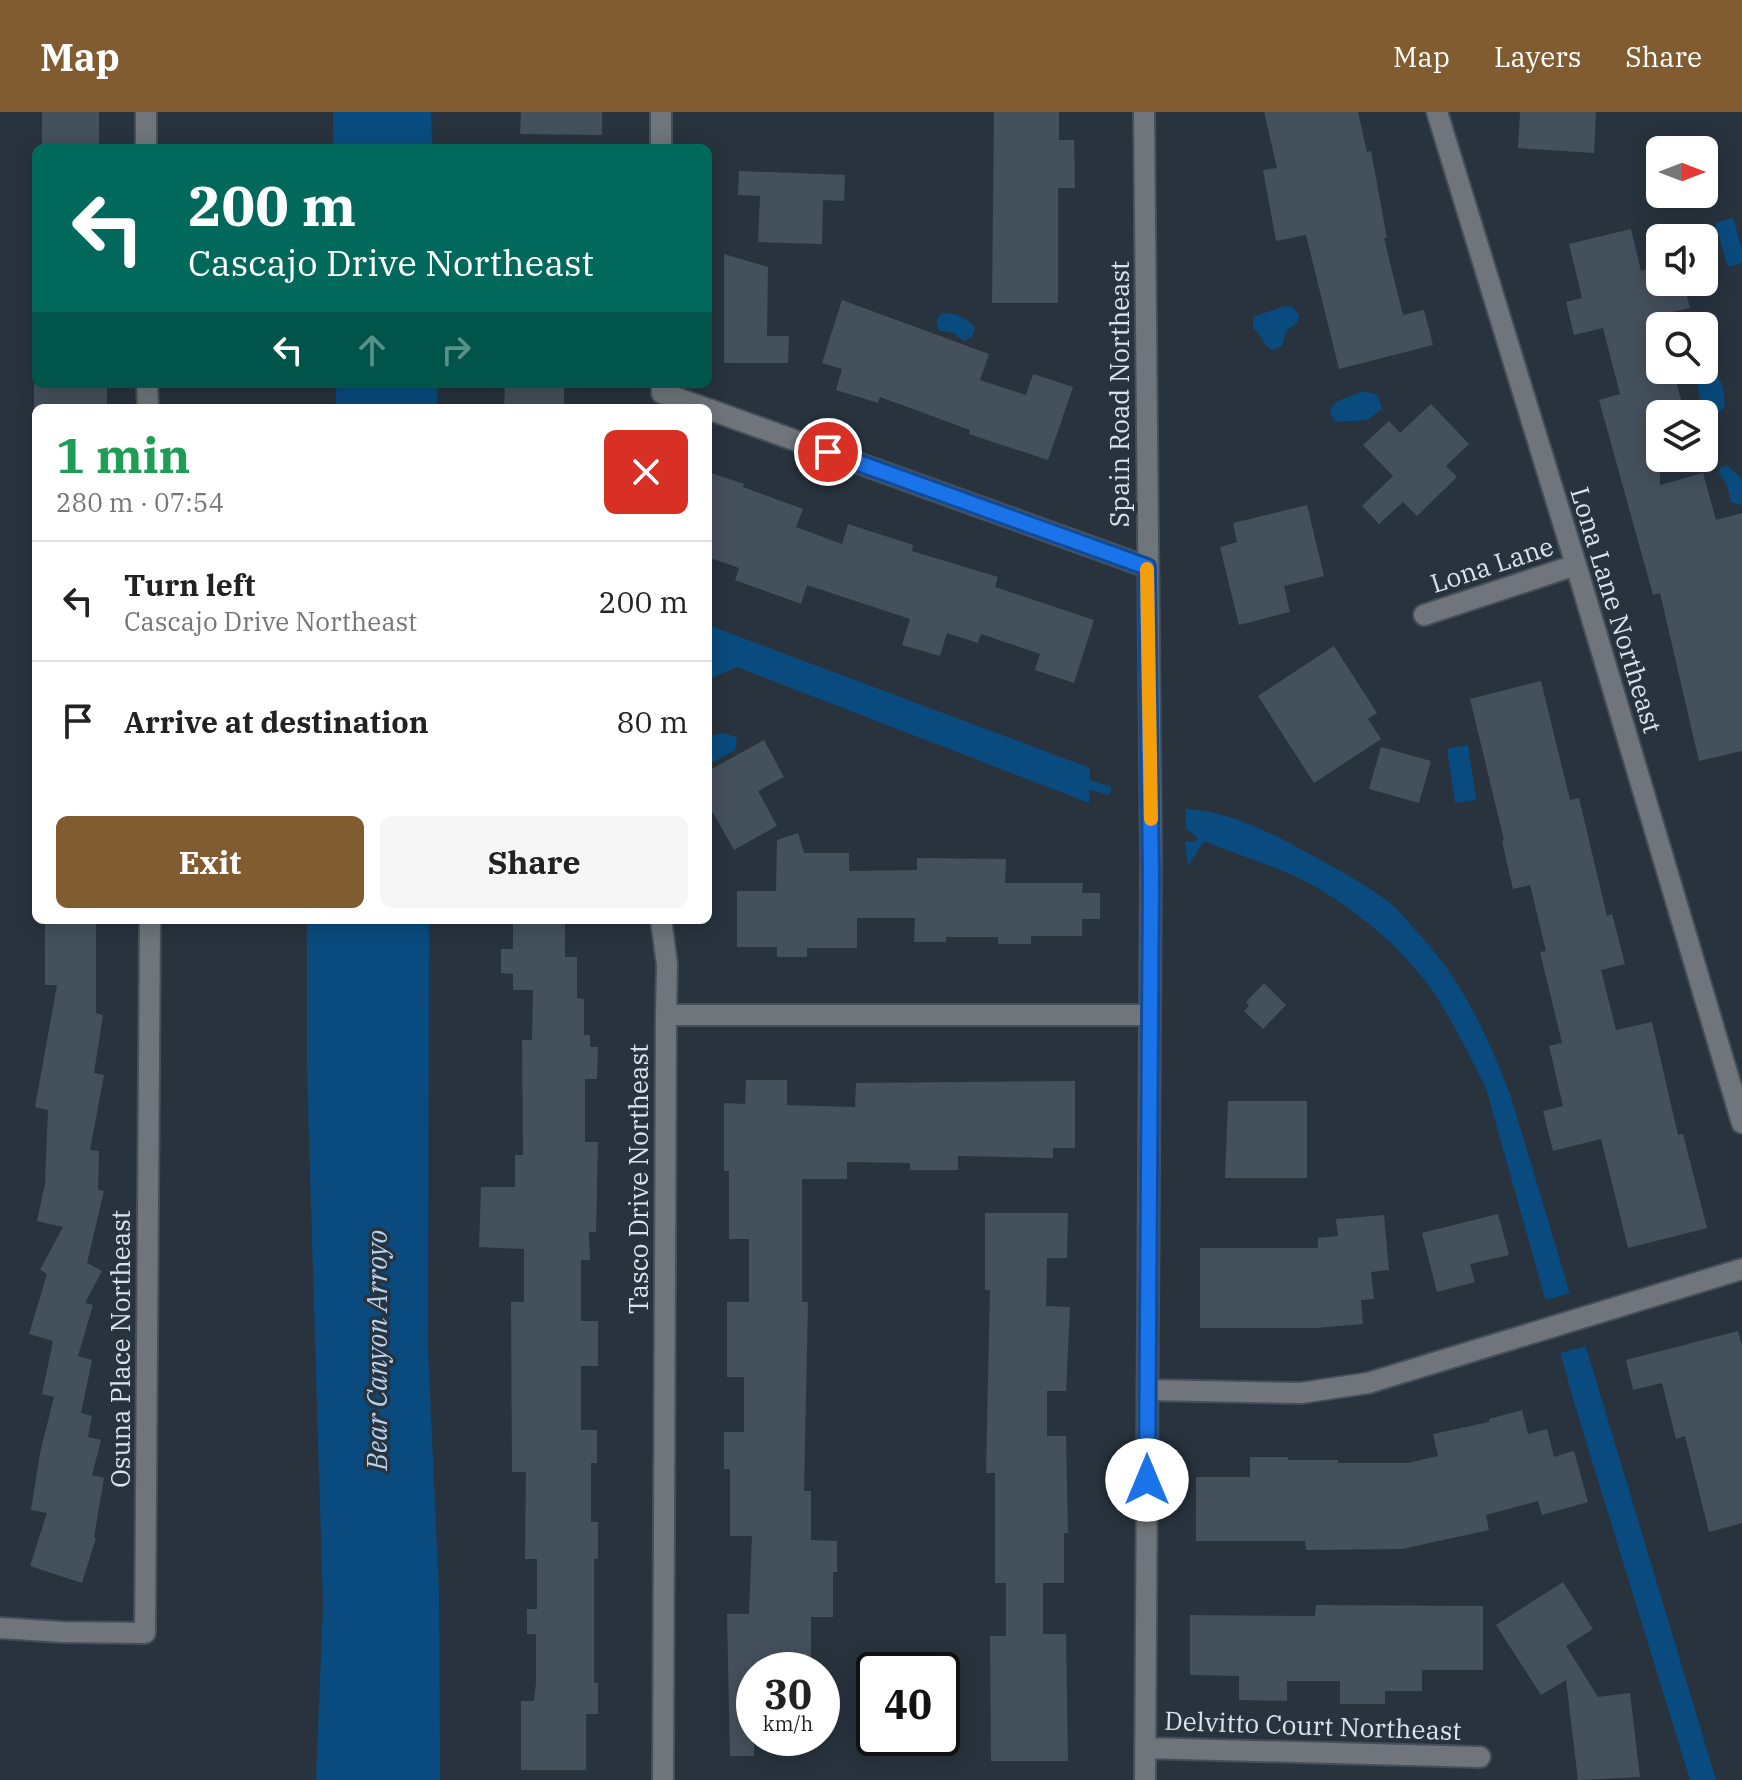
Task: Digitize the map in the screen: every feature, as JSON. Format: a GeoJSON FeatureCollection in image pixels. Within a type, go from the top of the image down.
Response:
{"type":"FeatureCollection","features":[{"type":"Feature","properties":{"kind":"street"},"geometry":{"type":"LineString","coordinates":[[146,112],[146,144]]}},
{"type":"Feature","properties":{"kind":"street"},"geometry":{"type":"LineString","coordinates":[[661,112],[661,144]]}},
{"type":"Feature","properties":{"kind":"street","name":"Spain Road Northeast"},"geometry":{"type":"LineString","coordinates":[[1144,112],[1151,854],[1145,1780]]}},
{"type":"Feature","properties":{"kind":"street","name":"Lona Lane Northeast"},"geometry":{"type":"LineString","coordinates":[[1437,112],[1742,1123]]}},
{"type":"Feature","properties":{"kind":"street"},"geometry":{"type":"LineString","coordinates":[[662,388],[662,393],[692,404]]}},
{"type":"Feature","properties":{"kind":"street"},"geometry":{"type":"LineString","coordinates":[[712,411],[1147,567]]}},
{"type":"Feature","properties":{"kind":"street","name":"Lona Lane"},"geometry":{"type":"LineString","coordinates":[[1424,615],[1576,565]]}},
{"type":"Feature","properties":{"kind":"street","name":"Osuna Place Northeast"},"geometry":{"type":"LineString","coordinates":[[0,1628],[145,1633],[150,924]]}},
{"type":"Feature","properties":{"kind":"street"},"geometry":{"type":"LineString","coordinates":[[662,924],[667,964],[666,1015]]}},
{"type":"Feature","properties":{"kind":"street","name":"Tasco Drive Northeast"},"geometry":{"type":"LineString","coordinates":[[663,1780],[666,1015],[1149,1015]]}},
{"type":"Feature","properties":{"kind":"street"},"geometry":{"type":"LineString","coordinates":[[1148,1390],[1301,1393],[1368,1383],[1742,1269]]}},
{"type":"Feature","properties":{"kind":"street","name":"Delvitto Court Northeast"},"geometry":{"type":"LineString","coordinates":[[1145,1748],[1480,1757]]}},
{"type":"Feature","properties":{"kind":"water"},"geometry":{"type":"Polygon","coordinates":[[[333,112],[431,112],[432,144],[333,144],[333,112]]]}},
{"type":"Feature","properties":{"kind":"water"},"geometry":{"type":"Polygon","coordinates":[[[1733,218],[1742,250],[1742,263],[1728,267],[1718,224],[1715,223],[1733,218]]]}},
{"type":"Feature","properties":{"kind":"water"},"geometry":{"type":"Polygon","coordinates":[[[1285,306],[1292,307],[1299,315],[1298,322],[1286,331],[1282,346],[1273,350],[1253,328],[1253,317],[1285,306]]]}},
{"type":"Feature","properties":{"kind":"water"},"geometry":{"type":"Polygon","coordinates":[[[942,313],[956,315],[969,322],[975,328],[972,337],[964,341],[954,333],[940,331],[936,321],[942,313]]]}},
{"type":"Feature","properties":{"kind":"water"},"geometry":{"type":"Polygon","coordinates":[[[1718,377],[1723,389],[1724,408],[1718,413],[1718,400],[1699,400],[1698,384],[1718,384],[1718,377]]]}},
{"type":"Feature","properties":{"kind":"water"},"geometry":{"type":"Polygon","coordinates":[[[336,388],[437,388],[437,404],[336,404],[336,388]]]}},
{"type":"Feature","properties":{"kind":"water"},"geometry":{"type":"Polygon","coordinates":[[[1362,391],[1378,395],[1382,409],[1368,420],[1336,422],[1330,413],[1335,404],[1362,391]]]}},
{"type":"Feature","properties":{"kind":"water"},"geometry":{"type":"Polygon","coordinates":[[[1727,465],[1742,479],[1742,505],[1731,502],[1727,485],[1718,472],[1727,465]]]}},
{"type":"Feature","properties":{"kind":"water"},"geometry":{"type":"Polygon","coordinates":[[[712,626],[1090,768],[1089,803],[737,667],[714,677],[712,626]]]}},
{"type":"Feature","properties":{"kind":"water"},"geometry":{"type":"Polygon","coordinates":[[[722,733],[737,737],[735,750],[712,763],[712,736],[722,733]]]}},
{"type":"Feature","properties":{"kind":"water"},"geometry":{"type":"Polygon","coordinates":[[[1468,745],[1476,800],[1455,803],[1447,749],[1468,745]]]}},
{"type":"Feature","properties":{"kind":"water"},"geometry":{"type":"Polygon","coordinates":[[[1186,809],[1214,813],[1256,827],[1332,866],[1379,895],[1398,910],[1436,953],[1472,1010],[1510,1094],[1716,1780],[1690,1780],[1574,1402],[1486,1088],[1456,1030],[1412,964],[1367,922],[1318,888],[1204,841],[1188,866],[1185,842],[1196,841],[1197,837],[1186,828],[1186,809]]]}},
{"type":"Feature","properties":{"kind":"water","name":"Bear Canyon Arroyo"},"geometry":{"type":"Polygon","coordinates":[[[307,924],[429,924],[428,1350],[439,1593],[440,1780],[316,1780],[323,1605],[307,1071],[307,924]]]}},
{"type":"Feature","properties":{"kind":"pier"},"geometry":{"type":"Polygon","coordinates":[[[1573,1292],[1588,1345],[1558,1354],[1542,1301],[1573,1292]]]}},
{"type":"Feature","properties":{"kind":"building"},"geometry":{"type":"Polygon","coordinates":[[[42,112],[99,112],[99,144],[42,144],[42,112]]]}},
{"type":"Feature","properties":{"kind":"building"},"geometry":{"type":"Polygon","coordinates":[[[521,112],[602,112],[602,135],[520,134],[521,112]]]}},
{"type":"Feature","properties":{"kind":"building"},"geometry":{"type":"Polygon","coordinates":[[[994,112],[1059,112],[1059,140],[1074,140],[1075,188],[1058,188],[1058,303],[992,303],[994,112]]]}},
{"type":"Feature","properties":{"kind":"building"},"geometry":{"type":"Polygon","coordinates":[[[1264,112],[1358,112],[1367,152],[1371,151],[1387,238],[1384,238],[1403,315],[1424,310],[1433,345],[1339,369],[1306,235],[1276,241],[1263,170],[1277,168],[1264,112]]]}},
{"type":"Feature","properties":{"kind":"building"},"geometry":{"type":"Polygon","coordinates":[[[1520,112],[1596,112],[1594,153],[1518,148],[1520,112]]]}},
{"type":"Feature","properties":{"kind":"building"},"geometry":{"type":"Polygon","coordinates":[[[739,171],[845,175],[844,201],[823,200],[822,244],[758,242],[760,196],[738,195],[739,171]]]}},
{"type":"Feature","properties":{"kind":"building"},"geometry":{"type":"Polygon","coordinates":[[[1631,229],[1641,271],[1646,270],[1646,296],[1687,296],[1690,308],[1673,312],[1646,312],[1646,384],[1677,384],[1681,400],[1646,400],[1646,472],[1660,472],[1660,485],[1703,473],[1716,520],[1742,513],[1742,751],[1699,761],[1660,593],[1653,595],[1599,400],[1620,394],[1603,328],[1574,335],[1566,302],[1582,298],[1569,244],[1631,229]]]}},
{"type":"Feature","properties":{"kind":"building"},"geometry":{"type":"Polygon","coordinates":[[[724,254],[768,267],[767,336],[789,336],[788,363],[724,363],[724,254]]]}},
{"type":"Feature","properties":{"kind":"building"},"geometry":{"type":"Polygon","coordinates":[[[842,300],[989,354],[980,380],[1026,395],[1033,374],[1073,387],[1048,460],[969,434],[970,430],[880,397],[878,403],[836,390],[842,369],[822,363],[842,300]]]}},
{"type":"Feature","properties":{"kind":"building"},"geometry":{"type":"Polygon","coordinates":[[[34,388],[107,388],[107,404],[34,404],[34,388]]]}},
{"type":"Feature","properties":{"kind":"building"},"geometry":{"type":"Polygon","coordinates":[[[505,388],[564,388],[564,404],[504,404],[505,388]]]}},
{"type":"Feature","properties":{"kind":"building"},"geometry":{"type":"Polygon","coordinates":[[[1431,404],[1469,444],[1446,466],[1457,477],[1417,516],[1403,502],[1379,524],[1362,506],[1393,476],[1363,445],[1389,421],[1400,433],[1431,404]]]}},
{"type":"Feature","properties":{"kind":"building"},"geometry":{"type":"Polygon","coordinates":[[[712,473],[803,509],[796,527],[842,544],[848,524],[913,545],[912,551],[998,577],[995,587],[1094,620],[1074,683],[1035,670],[1040,654],[981,634],[978,643],[947,633],[940,656],[902,645],[910,619],[807,585],[801,604],[735,580],[739,568],[712,558],[712,473]]]}},
{"type":"Feature","properties":{"kind":"building"},"geometry":{"type":"Polygon","coordinates":[[[1307,505],[1324,576],[1284,586],[1290,612],[1239,625],[1220,547],[1237,542],[1233,523],[1307,505]]]}},
{"type":"Feature","properties":{"kind":"building"},"geometry":{"type":"Polygon","coordinates":[[[1334,646],[1377,713],[1368,719],[1381,739],[1314,783],[1258,696],[1334,646]]]}},
{"type":"Feature","properties":{"kind":"building"},"geometry":{"type":"Polygon","coordinates":[[[1541,681],[1570,800],[1579,798],[1607,916],[1612,914],[1625,964],[1601,970],[1616,1030],[1652,1022],[1678,1135],[1683,1134],[1707,1228],[1628,1248],[1601,1139],[1553,1151],[1543,1111],[1563,1106],[1549,1046],[1562,1043],[1540,952],[1546,951],[1530,885],[1513,889],[1470,699],[1541,681]]]}},
{"type":"Feature","properties":{"kind":"building"},"geometry":{"type":"Polygon","coordinates":[[[764,740],[784,777],[758,791],[777,826],[734,850],[712,811],[712,769],[764,740]]]}},
{"type":"Feature","properties":{"kind":"building"},"geometry":{"type":"Polygon","coordinates":[[[1381,747],[1431,761],[1419,803],[1369,789],[1381,747]]]}},
{"type":"Feature","properties":{"kind":"building"},"geometry":{"type":"Polygon","coordinates":[[[798,833],[804,853],[849,853],[849,871],[917,870],[917,858],[1006,859],[1005,883],[1083,883],[1082,893],[1100,893],[1100,919],[1082,919],[1082,936],[1031,936],[1031,944],[998,944],[998,937],[946,937],[946,942],[914,942],[915,918],[857,918],[857,948],[807,948],[807,957],[777,957],[777,947],[737,947],[737,891],[776,891],[777,840],[798,833]]]}},
{"type":"Feature","properties":{"kind":"building"},"geometry":{"type":"Polygon","coordinates":[[[45,924],[96,924],[96,1013],[103,1015],[94,1073],[104,1075],[90,1150],[99,1151],[98,1190],[104,1191],[87,1263],[102,1271],[85,1303],[93,1305],[78,1356],[92,1360],[81,1413],[92,1416],[88,1437],[101,1440],[92,1475],[104,1478],[96,1538],[82,1583],[30,1566],[47,1513],[31,1510],[40,1453],[54,1397],[42,1394],[53,1341],[29,1334],[47,1274],[40,1270],[63,1227],[37,1221],[45,1184],[48,1110],[35,1107],[57,985],[45,985],[45,924]]]}},
{"type":"Feature","properties":{"kind":"building"},"geometry":{"type":"Polygon","coordinates":[[[513,924],[565,924],[565,957],[577,957],[577,998],[584,999],[584,1035],[590,1035],[590,1047],[598,1047],[597,1079],[585,1079],[585,1142],[598,1142],[596,1232],[589,1232],[590,1260],[581,1260],[581,1321],[598,1321],[598,1366],[581,1366],[581,1430],[597,1430],[597,1463],[591,1463],[591,1522],[598,1522],[598,1559],[594,1559],[594,1683],[598,1683],[598,1714],[586,1714],[586,1770],[521,1770],[521,1701],[534,1701],[536,1683],[536,1634],[527,1634],[527,1609],[537,1609],[537,1559],[525,1559],[526,1472],[512,1472],[511,1302],[524,1302],[524,1249],[479,1247],[481,1187],[515,1187],[515,1155],[523,1155],[522,1040],[532,1040],[533,990],[513,990],[513,974],[501,973],[501,949],[513,949],[513,924]]]}},
{"type":"Feature","properties":{"kind":"building"},"geometry":{"type":"Polygon","coordinates":[[[1264,983],[1286,1005],[1263,1029],[1244,1011],[1249,1006],[1246,1002],[1264,983]]]}},
{"type":"Feature","properties":{"kind":"building"},"geometry":{"type":"Polygon","coordinates":[[[746,1080],[787,1080],[787,1105],[855,1107],[856,1083],[1075,1081],[1075,1148],[1053,1148],[1053,1158],[958,1156],[958,1170],[910,1170],[910,1163],[847,1162],[847,1179],[802,1179],[802,1302],[808,1302],[804,1491],[811,1491],[811,1540],[837,1541],[833,1617],[811,1617],[811,1652],[736,1652],[736,1756],[730,1756],[727,1614],[749,1614],[752,1536],[730,1536],[730,1469],[724,1469],[724,1432],[744,1432],[744,1377],[727,1377],[727,1302],[749,1302],[749,1239],[729,1239],[729,1171],[724,1171],[724,1103],[745,1104],[746,1080]]]}},
{"type":"Feature","properties":{"kind":"building"},"geometry":{"type":"Polygon","coordinates":[[[1228,1101],[1307,1101],[1307,1178],[1225,1178],[1228,1101]]]}},
{"type":"Feature","properties":{"kind":"building"},"geometry":{"type":"Polygon","coordinates":[[[985,1213],[1068,1213],[1067,1258],[1047,1258],[1046,1306],[1070,1307],[1066,1391],[1047,1391],[1047,1436],[1066,1436],[1068,1533],[1064,1533],[1064,1583],[1043,1583],[1043,1634],[1066,1634],[1068,1761],[991,1761],[990,1636],[1006,1636],[1006,1583],[995,1583],[995,1473],[986,1473],[990,1290],[985,1290],[985,1213]]]}},
{"type":"Feature","properties":{"kind":"building"},"geometry":{"type":"Polygon","coordinates":[[[1498,1214],[1509,1255],[1470,1264],[1475,1282],[1437,1292],[1422,1233],[1498,1214]]]}},
{"type":"Feature","properties":{"kind":"building"},"geometry":{"type":"Polygon","coordinates":[[[1384,1215],[1389,1270],[1371,1272],[1374,1299],[1361,1300],[1363,1324],[1316,1328],[1200,1328],[1200,1248],[1318,1248],[1318,1238],[1338,1236],[1336,1219],[1384,1215]]]}},
{"type":"Feature","properties":{"kind":"building"},"geometry":{"type":"Polygon","coordinates":[[[1738,1331],[1742,1346],[1742,1523],[1709,1532],[1685,1436],[1676,1439],[1662,1383],[1633,1390],[1626,1360],[1738,1331]]]}},
{"type":"Feature","properties":{"kind":"building"},"geometry":{"type":"Polygon","coordinates":[[[1522,1410],[1528,1434],[1547,1429],[1554,1457],[1574,1451],[1588,1502],[1542,1515],[1538,1501],[1486,1515],[1489,1530],[1402,1549],[1306,1550],[1305,1541],[1196,1541],[1196,1477],[1250,1477],[1250,1457],[1338,1460],[1338,1463],[1408,1463],[1438,1456],[1433,1434],[1489,1422],[1489,1419],[1522,1410]]]}},
{"type":"Feature","properties":{"kind":"building"},"geometry":{"type":"Polygon","coordinates":[[[1563,1582],[1593,1629],[1566,1646],[1598,1697],[1630,1693],[1640,1777],[1578,1780],[1566,1680],[1541,1695],[1496,1625],[1563,1582]]]}},
{"type":"Feature","properties":{"kind":"building"},"geometry":{"type":"Polygon","coordinates":[[[1316,1605],[1483,1606],[1483,1670],[1422,1670],[1422,1691],[1385,1691],[1385,1704],[1340,1704],[1340,1681],[1287,1681],[1287,1701],[1239,1700],[1239,1676],[1190,1675],[1190,1615],[1315,1616],[1316,1605]]]}},
{"type":"Feature","properties":{"kind":"waterway"},"geometry":{"type":"LineString","coordinates":[[1079,782],[1107,790]]}},
{"type":"Feature","properties":{"kind":"slow traffic"},"geometry":{"type":"LineString","coordinates":[[1147,569],[1151,819]]}},
{"type":"Feature","properties":{"kind":"route"},"geometry":{"type":"LineString","coordinates":[[828,452],[1147,567],[1151,876],[1147,1480]]}}]}
